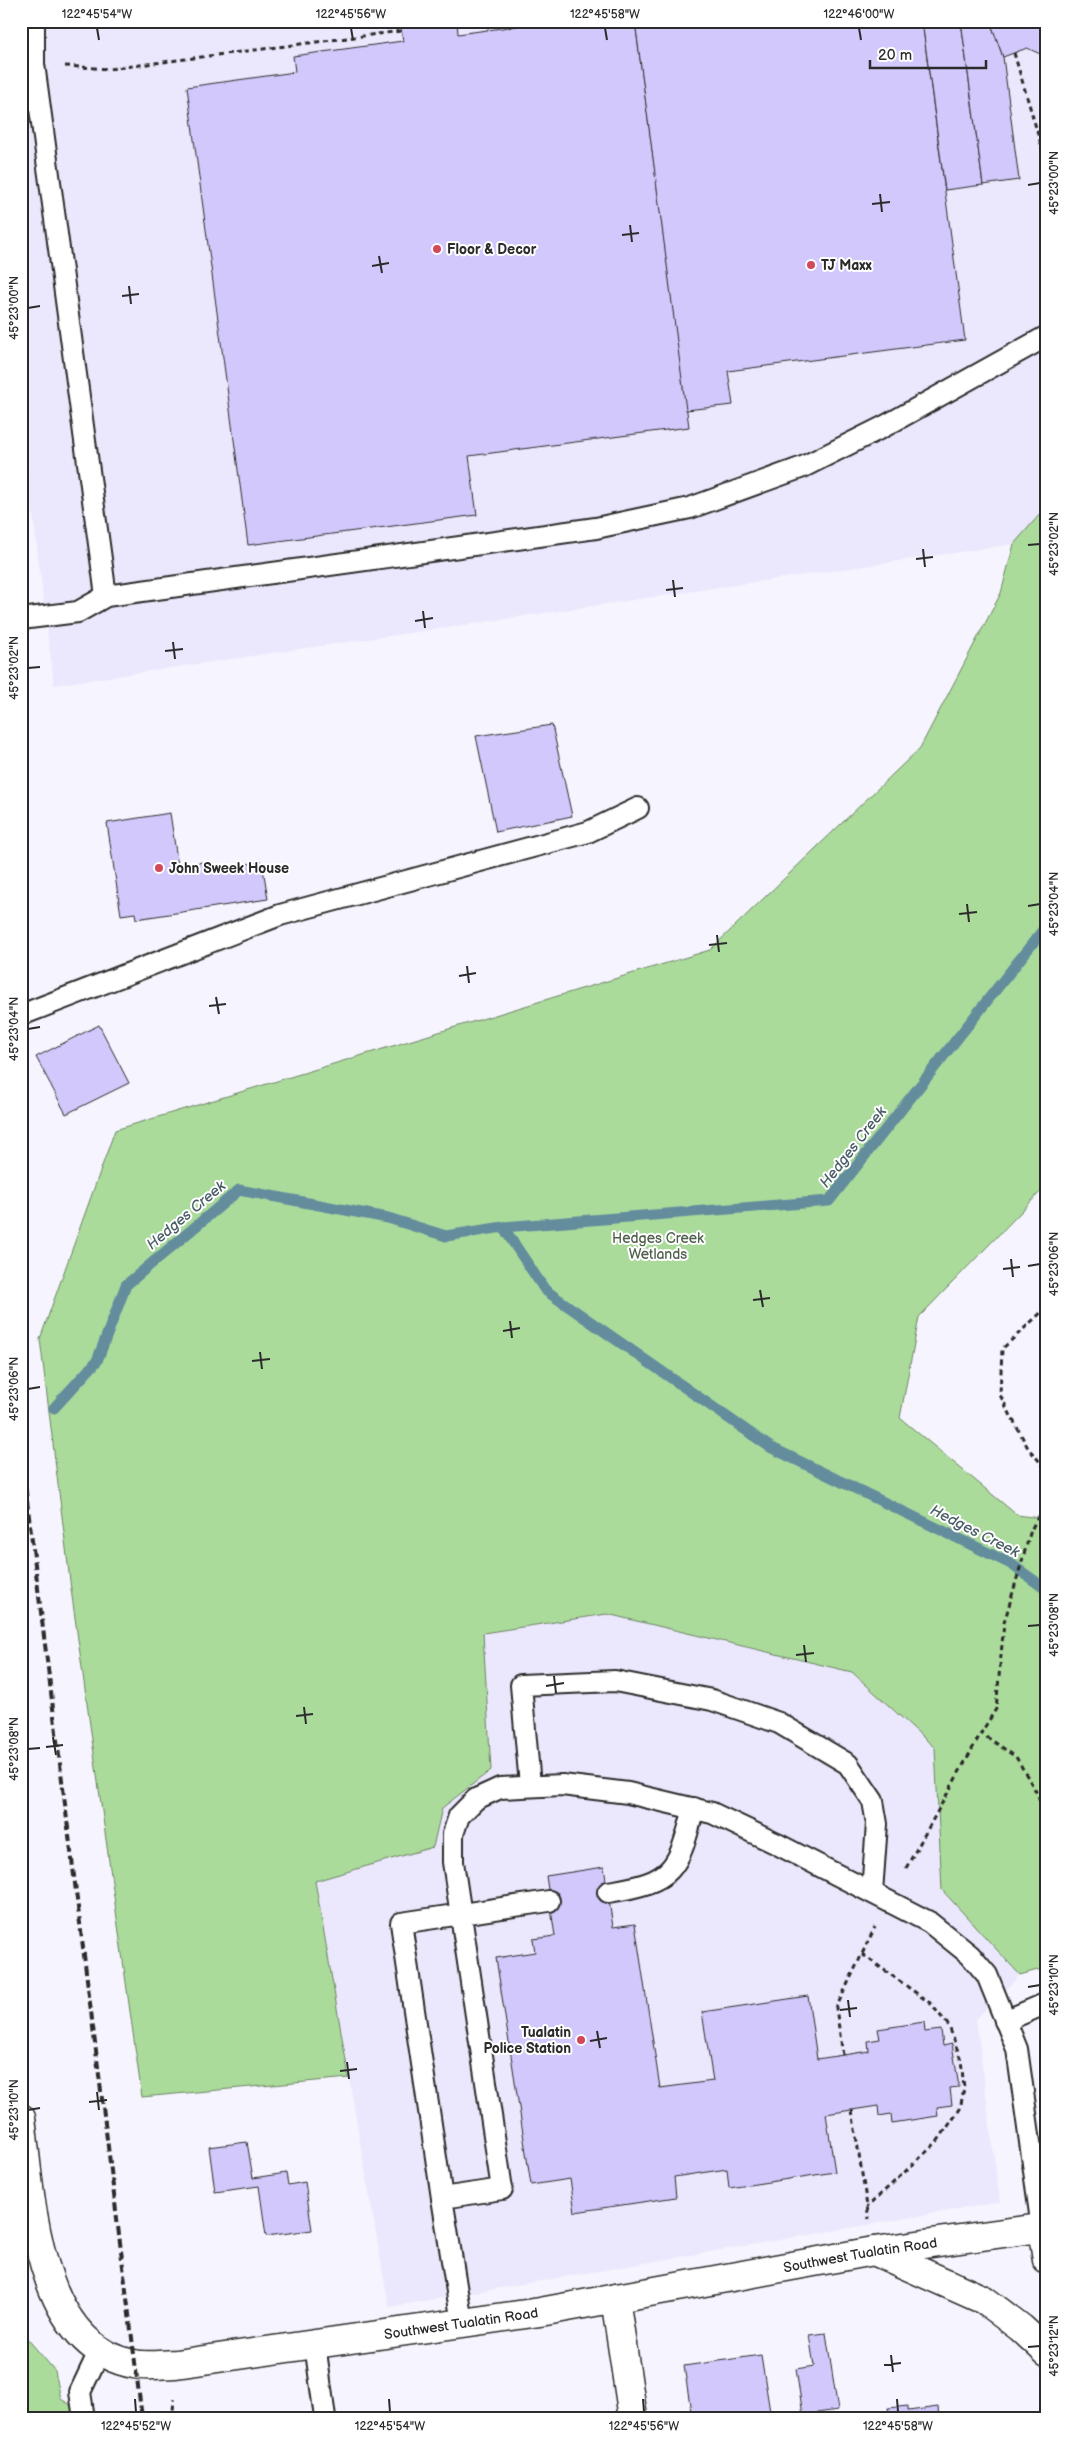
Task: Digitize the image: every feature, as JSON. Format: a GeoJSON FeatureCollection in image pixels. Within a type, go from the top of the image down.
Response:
{"type":"FeatureCollection","features":[{"type":"Feature","properties":{"kind":"main road","name":"Southwest Tualatin Road"},"geometry":{"type":"LineString","coordinates":[[21,2118],[26,2194],[41,2254],[53,2290],[64,2312],[77,2330],[100,2350],[134,2364],[176,2364],[540,2312],[874,2252],[1044,2227]]}},
{"type":"Feature","properties":{"kind":"main road"},"geometry":{"type":"LineString","coordinates":[[1044,2227],[1047,2260]]}},
{"type":"Feature","properties":{"kind":"main road"},"geometry":{"type":"LineString","coordinates":[[874,2252],[984,2300],[1021,2328],[1047,2352]]}},
{"type":"Feature","properties":{"kind":"main road"},"geometry":{"type":"LineString","coordinates":[[615,2298],[633,2418]]}},
{"type":"Feature","properties":{"kind":"lane"},"geometry":{"type":"LineString","coordinates":[[34,21],[34,64],[106,596]]}},
{"type":"Feature","properties":{"kind":"lane"},"geometry":{"type":"LineString","coordinates":[[21,618],[78,612],[106,596],[596,528],[690,508],[803,467],[885,426],[1047,336]]}},
{"type":"Feature","properties":{"kind":"lane"},"geometry":{"type":"LineString","coordinates":[[21,1015],[280,915],[588,832],[638,808]]}},
{"type":"Feature","properties":{"kind":"lane"},"geometry":{"type":"LineString","coordinates":[[530,1785],[521,1685],[616,1681],[712,1700],[779,1724],[848,1764],[862,1781],[873,1801],[877,1824],[872,1892]]}},
{"type":"Feature","properties":{"kind":"lane"},"geometry":{"type":"LineString","coordinates":[[442,2198],[502,2190],[453,1862],[453,1834],[459,1816],[476,1799],[500,1788],[530,1785],[562,1785],[628,1793],[712,1813],[929,1922],[970,1955],[987,1975],[1017,2049],[1044,2227]]}},
{"type":"Feature","properties":{"kind":"lane"},"geometry":{"type":"LineString","coordinates":[[608,1892],[629,1889],[657,1880],[674,1867],[684,1848],[694,1808]]}},
{"type":"Feature","properties":{"kind":"lane"},"geometry":{"type":"LineString","coordinates":[[462,2323],[401,1923],[549,1901]]}},
{"type":"Feature","properties":{"kind":"lane"},"geometry":{"type":"LineString","coordinates":[[1005,2021],[1047,2003]]}},
{"type":"Feature","properties":{"kind":"lane"},"geometry":{"type":"LineString","coordinates":[[315,2344],[325,2418]]}},
{"type":"Feature","properties":{"kind":"lane"},"geometry":{"type":"LineString","coordinates":[[84,2418],[80,2392],[100,2350]]}},
{"type":"Feature","properties":{"kind":"path"},"geometry":{"type":"LineString","coordinates":[[457,24],[481,21]]}},
{"type":"Feature","properties":{"kind":"path"},"geometry":{"type":"LineString","coordinates":[[502,21],[511,27]]}},
{"type":"Feature","properties":{"kind":"path"},"geometry":{"type":"LineString","coordinates":[[34,64],[109,69],[402,31]]}},
{"type":"Feature","properties":{"kind":"path"},"geometry":{"type":"LineString","coordinates":[[1014,53],[1047,165]]}},
{"type":"Feature","properties":{"kind":"path"},"geometry":{"type":"LineString","coordinates":[[1047,1307],[1002,1349],[1000,1395],[1028,1448],[1047,1470]]}},
{"type":"Feature","properties":{"kind":"path"},"geometry":{"type":"LineString","coordinates":[[1047,1500],[1031,1530],[1004,1623],[996,1709],[981,1733],[1016,1757],[1038,1795],[1047,1833]]}},
{"type":"Feature","properties":{"kind":"path"},"geometry":{"type":"LineString","coordinates":[[862,1954],[930,2003],[949,2026],[960,2060],[964,2088],[960,2109],[937,2142],[867,2207]]}},
{"type":"Feature","properties":{"kind":"path"},"geometry":{"type":"LineString","coordinates":[[852,2110],[874,2252]]}},
{"type":"Feature","properties":{"kind":"shaded area"},"geometry":{"type":"Polygon","coordinates":[[[21,21],[1047,21],[1047,506],[1014,544],[54,685],[21,416],[21,21]]]}},
{"type":"Feature","properties":{"kind":"shaded area"},"geometry":{"type":"Polygon","coordinates":[[[306,1541],[852,1672],[935,1748],[942,1890],[1020,1975],[976,2019],[1000,2202],[389,2307],[349,2078],[142,2097],[71,1589],[306,1541]]]}},
{"type":"Feature","properties":{"kind":"green space","name":"Hedges Creek Wetlands"},"geometry":{"type":"Polygon","coordinates":[[[1047,506],[1047,1185],[919,1317],[900,1418],[1017,1515],[1047,1519],[1047,2008],[1041,1969],[1020,1975],[942,1890],[935,1748],[852,1672],[607,1614],[483,1633],[491,1770],[442,1808],[433,1847],[315,1881],[349,2078],[142,2097],[71,1589],[40,1339],[115,1130],[710,950],[920,748],[1001,593],[1014,544],[1047,506]]]}},
{"type":"Feature","properties":{"kind":"green space"},"geometry":{"type":"Polygon","coordinates":[[[21,2329],[55,2371],[61,2399],[91,2418],[21,2418],[21,2329]]]}},
{"type":"Feature","properties":{"kind":"building","name":"Floor & Decor"},"geometry":{"type":"Polygon","coordinates":[[[400,21],[457,21],[458,34],[553,21],[635,21],[689,427],[469,456],[477,515],[248,545],[187,87],[295,72],[293,56],[403,41],[400,21]]]}},
{"type":"Feature","properties":{"kind":"building","name":"TJ Maxx"},"geometry":{"type":"Polygon","coordinates":[[[635,21],[657,21],[671,27],[717,21],[922,21],[965,340],[728,371],[733,405],[686,410],[635,21]]]}},
{"type":"Feature","properties":{"kind":"building"},"geometry":{"type":"Polygon","coordinates":[[[922,21],[961,21],[983,185],[945,190],[922,21]]]}},
{"type":"Feature","properties":{"kind":"building"},"geometry":{"type":"Polygon","coordinates":[[[961,21],[990,21],[1003,57],[1019,180],[983,185],[961,21]]]}},
{"type":"Feature","properties":{"kind":"building"},"geometry":{"type":"Polygon","coordinates":[[[990,21],[1047,21],[1047,57],[1027,48],[1003,57],[990,21]]]}},
{"type":"Feature","properties":{"kind":"building"},"geometry":{"type":"Polygon","coordinates":[[[552,725],[572,816],[496,832],[476,736],[552,725]]]}},
{"type":"Feature","properties":{"kind":"building","name":"John Sweek House"},"geometry":{"type":"Polygon","coordinates":[[[170,813],[178,866],[203,862],[204,870],[262,862],[268,899],[136,919],[135,913],[121,915],[107,823],[170,813]]]}},
{"type":"Feature","properties":{"kind":"building"},"geometry":{"type":"Polygon","coordinates":[[[99,1025],[129,1083],[66,1114],[36,1057],[99,1025]]]}},
{"type":"Feature","properties":{"kind":"building","name":"Tualatin Police Station"},"geometry":{"type":"Polygon","coordinates":[[[604,1867],[613,1927],[635,1924],[660,2088],[713,2081],[702,2012],[808,1996],[817,2059],[869,2051],[868,2041],[880,2039],[878,2029],[924,2022],[925,2032],[941,2030],[943,2046],[952,2044],[959,2087],[950,2088],[952,2105],[937,2107],[938,2116],[892,2123],[891,2114],[879,2116],[878,2106],[826,2114],[835,2172],[729,2188],[727,2169],[674,2177],[676,2197],[575,2212],[570,2179],[531,2185],[496,1958],[535,1952],[533,1939],[555,1936],[546,1876],[604,1867]]]}},
{"type":"Feature","properties":{"kind":"building"},"geometry":{"type":"Polygon","coordinates":[[[247,2142],[253,2178],[286,2173],[288,2185],[305,2182],[312,2230],[266,2236],[259,2186],[215,2192],[209,2147],[247,2142]]]}},
{"type":"Feature","properties":{"kind":"building"},"geometry":{"type":"Polygon","coordinates":[[[826,2333],[838,2410],[803,2415],[796,2369],[814,2366],[809,2335],[826,2333]]]}},
{"type":"Feature","properties":{"kind":"building"},"geometry":{"type":"Polygon","coordinates":[[[761,2355],[771,2418],[692,2418],[684,2366],[761,2355]]]}},
{"type":"Feature","properties":{"kind":"building"},"geometry":{"type":"Polygon","coordinates":[[[908,2406],[908,2411],[938,2407],[939,2418],[871,2418],[889,2414],[888,2408],[908,2406]]]}},
{"type":"Feature","properties":{"kind":"building"},"geometry":{"type":"Polygon","coordinates":[[[559,2414],[560,2418],[532,2418],[559,2414]]]}},
{"type":"Feature","properties":{"kind":"waterway","name":"Hedges Creek"},"geometry":{"type":"LineString","coordinates":[[54,1408],[97,1361],[126,1285],[239,1190],[388,1218],[446,1236],[503,1227],[829,1201],[1047,925]]}},
{"type":"Feature","properties":{"kind":"waterway","name":"Hedges Creek"},"geometry":{"type":"LineString","coordinates":[[503,1227],[545,1290],[770,1447],[1011,1564],[1047,1590]]}},
{"type":"Feature","properties":{"kind":"railway"},"geometry":{"type":"LineString","coordinates":[[21,1453],[142,2418]]}},
{"type":"Feature","properties":{"kind":"place","name":"Floor & Decor"},"geometry":{"type":"Point","coordinates":[437,249]}},
{"type":"Feature","properties":{"kind":"place","name":"TJ Maxx"},"geometry":{"type":"Point","coordinates":[811,265]}},
{"type":"Feature","properties":{"kind":"place","name":"John Sweek House"},"geometry":{"type":"Point","coordinates":[159,868]}},
{"type":"Feature","properties":{"kind":"place","name":"Tualatin Police Station"},"geometry":{"type":"Point","coordinates":[581,2040]}}]}
